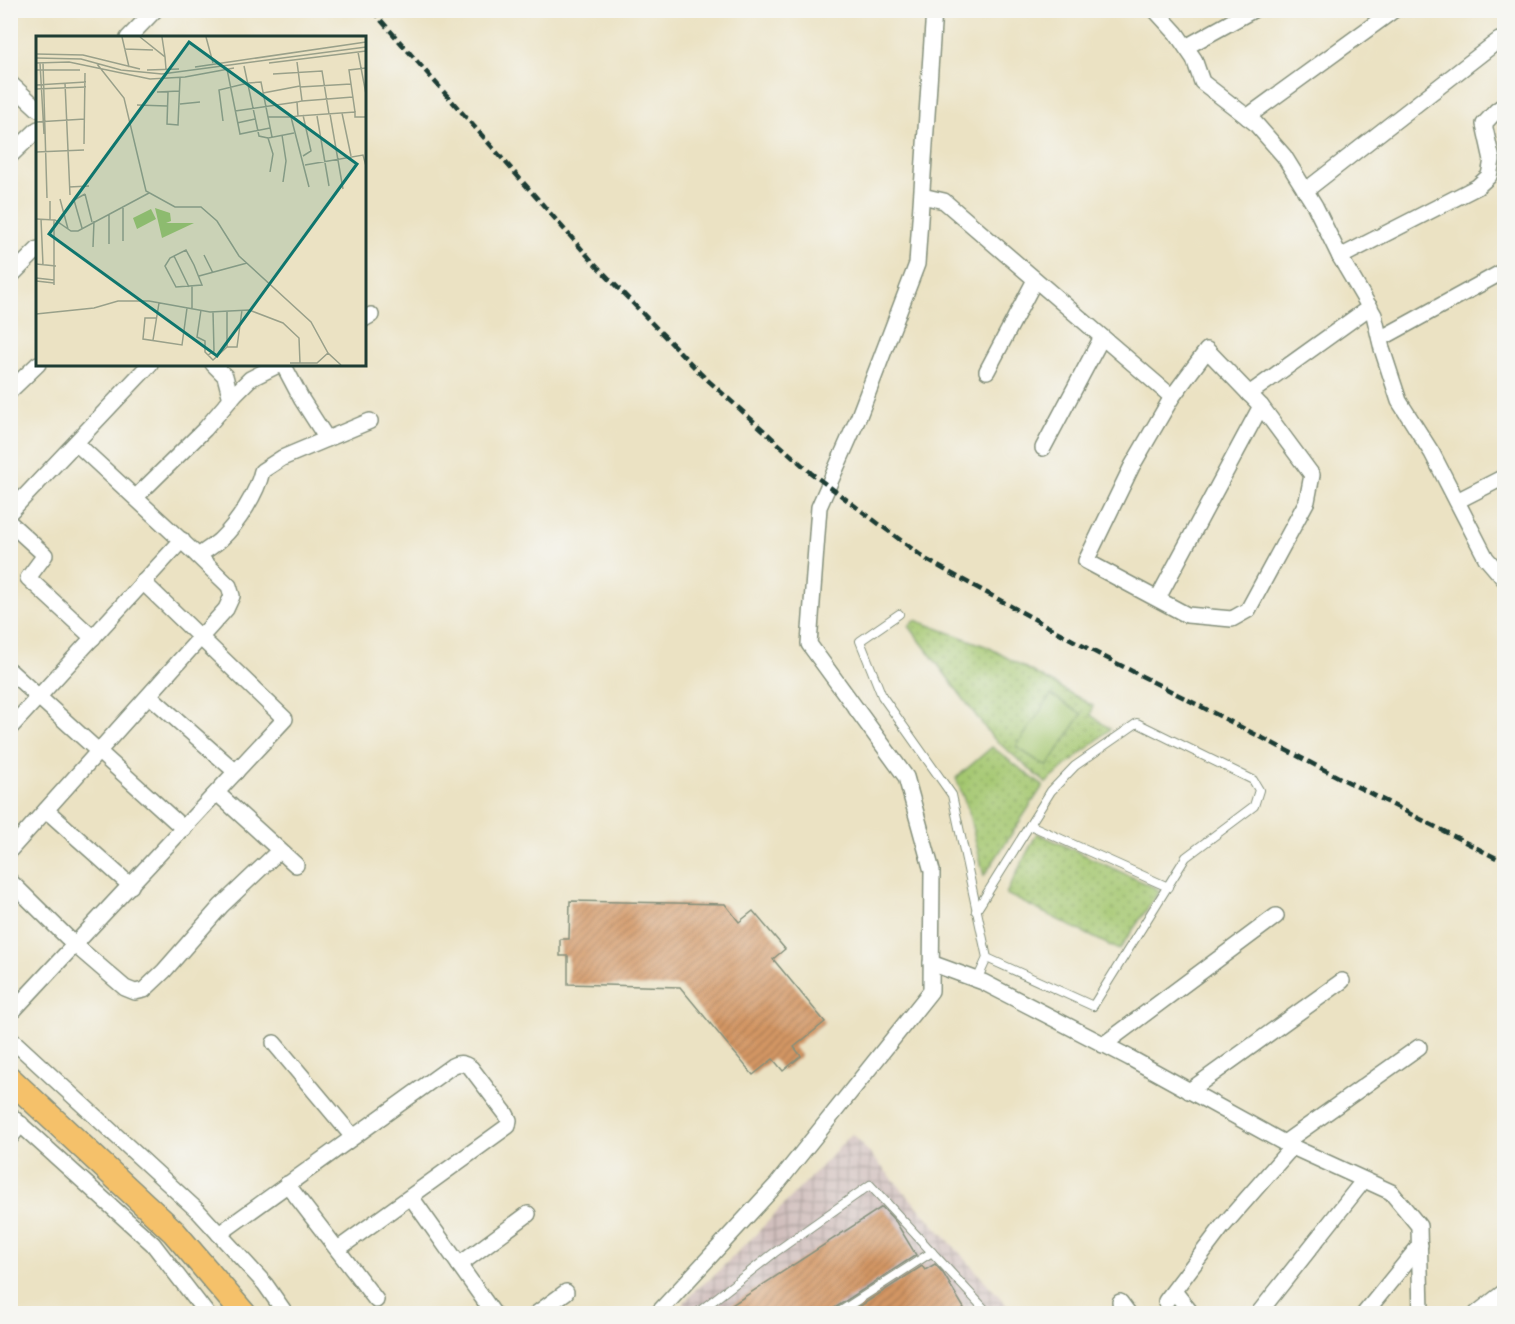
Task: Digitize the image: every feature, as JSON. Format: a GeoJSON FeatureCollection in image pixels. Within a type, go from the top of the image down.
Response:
{"type":"FeatureCollection","features":[{"type":"Feature","properties":{"kind":"highway"},"geometry":{"type":"LineString","coordinates":[[10,1080],[174,1232],[244,1314]]}},
{"type":"Feature","properties":{"kind":"highway"},"geometry":{"type":"LineString","coordinates":[[10,1098],[180,1256],[227,1314]]}},
{"type":"Feature","properties":{"kind":"street"},"geometry":{"type":"LineString","coordinates":[[130,36],[155,10]]}},
{"type":"Feature","properties":{"kind":"street"},"geometry":{"type":"LineString","coordinates":[[657,1314],[777,1184],[931,991],[932,871],[906,777],[809,644],[819,507],[859,416],[917,264],[934,10]]}},
{"type":"Feature","properties":{"kind":"street"},"geometry":{"type":"LineString","coordinates":[[1155,10],[1176,33],[1194,59],[1202,82],[1255,123],[1284,156],[1316,206],[1340,257],[1374,315],[1399,401],[1432,453],[1486,558],[1504,579]]}},
{"type":"Feature","properties":{"kind":"street"},"geometry":{"type":"LineString","coordinates":[[1186,47],[1253,10]]}},
{"type":"Feature","properties":{"kind":"street"},"geometry":{"type":"LineString","coordinates":[[1247,117],[1394,10]]}},
{"type":"Feature","properties":{"kind":"street"},"geometry":{"type":"LineString","coordinates":[[1305,191],[1499,40],[1504,41]]}},
{"type":"Feature","properties":{"kind":"street"},"geometry":{"type":"LineString","coordinates":[[10,83],[36,107]]}},
{"type":"Feature","properties":{"kind":"street"},"geometry":{"type":"LineString","coordinates":[[1340,257],[1477,187],[1490,176],[1492,160],[1484,124],[1504,105]]}},
{"type":"Feature","properties":{"kind":"street"},"geometry":{"type":"LineString","coordinates":[[10,156],[36,131]]}},
{"type":"Feature","properties":{"kind":"street"},"geometry":{"type":"LineString","coordinates":[[922,196],[945,201],[1172,397]]}},
{"type":"Feature","properties":{"kind":"street"},"geometry":{"type":"LineString","coordinates":[[10,278],[36,251]]}},
{"type":"Feature","properties":{"kind":"street"},"geometry":{"type":"LineString","coordinates":[[1380,339],[1504,271]]}},
{"type":"Feature","properties":{"kind":"street"},"geometry":{"type":"LineString","coordinates":[[987,370],[1035,280]]}},
{"type":"Feature","properties":{"kind":"street"},"geometry":{"type":"LineString","coordinates":[[1249,393],[1370,307]]}},
{"type":"Feature","properties":{"kind":"street"},"geometry":{"type":"LineString","coordinates":[[1043,448],[1102,336]]}},
{"type":"Feature","properties":{"kind":"street"},"geometry":{"type":"LineString","coordinates":[[1207,350],[1261,406],[1312,475],[1307,501],[1248,610],[1232,620],[1187,615],[1086,561],[1132,466],[1172,397],[1207,350]]}},
{"type":"Feature","properties":{"kind":"street"},"geometry":{"type":"LineString","coordinates":[[10,392],[36,366]]}},
{"type":"Feature","properties":{"kind":"street"},"geometry":{"type":"LineString","coordinates":[[10,512],[148,366]]}},
{"type":"Feature","properties":{"kind":"street"},"geometry":{"type":"LineString","coordinates":[[215,366],[225,376],[231,399]]}},
{"type":"Feature","properties":{"kind":"street"},"geometry":{"type":"LineString","coordinates":[[136,497],[205,429],[250,380],[277,366]]}},
{"type":"Feature","properties":{"kind":"street"},"geometry":{"type":"LineString","coordinates":[[282,366],[327,439]]}},
{"type":"Feature","properties":{"kind":"street"},"geometry":{"type":"LineString","coordinates":[[1158,598],[1261,406]]}},
{"type":"Feature","properties":{"kind":"street"},"geometry":{"type":"LineString","coordinates":[[198,555],[221,539],[244,511],[259,483],[262,471],[282,458],[370,421]]}},
{"type":"Feature","properties":{"kind":"street"},"geometry":{"type":"LineString","coordinates":[[10,850],[202,637],[226,609],[232,596],[229,586],[198,555],[76,443]]}},
{"type":"Feature","properties":{"kind":"street"},"geometry":{"type":"LineString","coordinates":[[1457,501],[1504,477]]}},
{"type":"Feature","properties":{"kind":"street"},"geometry":{"type":"LineString","coordinates":[[10,523],[45,555],[28,578],[93,638]]}},
{"type":"Feature","properties":{"kind":"street"},"geometry":{"type":"LineString","coordinates":[[10,728],[182,540]]}},
{"type":"Feature","properties":{"kind":"street"},"geometry":{"type":"LineString","coordinates":[[10,1014],[285,719],[144,582]]}},
{"type":"Feature","properties":{"kind":"street"},"geometry":{"type":"LineString","coordinates":[[10,671],[184,829]]}},
{"type":"Feature","properties":{"kind":"street"},"geometry":{"type":"LineString","coordinates":[[150,696],[236,772]]}},
{"type":"Feature","properties":{"kind":"street"},"geometry":{"type":"LineString","coordinates":[[217,793],[296,865]]}},
{"type":"Feature","properties":{"kind":"street"},"geometry":{"type":"LineString","coordinates":[[46,810],[131,886]]}},
{"type":"Feature","properties":{"kind":"street"},"geometry":{"type":"LineString","coordinates":[[10,881],[75,945],[125,988],[135,992],[144,990],[165,970],[222,906],[279,851]]}},
{"type":"Feature","properties":{"kind":"street"},"geometry":{"type":"LineString","coordinates":[[1103,1045],[1276,916]]}},
{"type":"Feature","properties":{"kind":"street"},"geometry":{"type":"LineString","coordinates":[[931,963],[977,980],[1288,1145],[1391,1192],[1419,1226],[1421,1314]]}},
{"type":"Feature","properties":{"kind":"street"},"geometry":{"type":"LineString","coordinates":[[1190,1091],[1342,981]]}},
{"type":"Feature","properties":{"kind":"street"},"geometry":{"type":"LineString","coordinates":[[10,1038],[198,1211],[265,1284],[286,1314]]}},
{"type":"Feature","properties":{"kind":"street"},"geometry":{"type":"LineString","coordinates":[[274,1043],[353,1137]]}},
{"type":"Feature","properties":{"kind":"street"},"geometry":{"type":"LineString","coordinates":[[1192,1314],[1170,1296],[1288,1145],[1419,1047]]}},
{"type":"Feature","properties":{"kind":"street"},"geometry":{"type":"LineString","coordinates":[[219,1234],[452,1066],[459,1063],[471,1068],[506,1114],[509,1120],[508,1126],[338,1249]]}},
{"type":"Feature","properties":{"kind":"street"},"geometry":{"type":"LineString","coordinates":[[10,1138],[16,1119],[153,1244],[207,1314]]}},
{"type":"Feature","properties":{"kind":"street"},"geometry":{"type":"LineString","coordinates":[[1258,1314],[1364,1180]]}},
{"type":"Feature","properties":{"kind":"street"},"geometry":{"type":"LineString","coordinates":[[287,1184],[376,1300]]}},
{"type":"Feature","properties":{"kind":"street"},"geometry":{"type":"LineString","coordinates":[[411,1197],[494,1314]]}},
{"type":"Feature","properties":{"kind":"street"},"geometry":{"type":"LineString","coordinates":[[459,1265],[528,1214]]}},
{"type":"Feature","properties":{"kind":"street"},"geometry":{"type":"LineString","coordinates":[[1364,1314],[1420,1245]]}},
{"type":"Feature","properties":{"kind":"street"},"geometry":{"type":"LineString","coordinates":[[536,1314],[566,1292]]}},
{"type":"Feature","properties":{"kind":"street"},"geometry":{"type":"LineString","coordinates":[[1476,1314],[1504,1292]]}},
{"type":"Feature","properties":{"kind":"lane"},"geometry":{"type":"LineString","coordinates":[[899,614],[860,641],[882,696],[952,795],[987,958],[977,980]]}},
{"type":"Feature","properties":{"kind":"lane"},"geometry":{"type":"LineString","coordinates":[[976,911],[1051,791],[1075,766],[1137,723],[1253,780],[1259,790],[1254,806],[1186,857],[1093,1006],[987,958]]}},
{"type":"Feature","properties":{"kind":"lane"},"geometry":{"type":"LineString","coordinates":[[1029,825],[1168,887]]}},
{"type":"Feature","properties":{"kind":"lane"},"geometry":{"type":"LineString","coordinates":[[696,1314],[774,1253],[870,1185],[985,1312]]}},
{"type":"Feature","properties":{"kind":"lane"},"geometry":{"type":"LineString","coordinates":[[836,1314],[932,1252]]}},
{"type":"Feature","properties":{"kind":"shaded area"},"geometry":{"type":"Polygon","coordinates":[[[852,1134],[1014,1313],[674,1314],[697,1288],[710,1279],[754,1236],[852,1134]]]}},
{"type":"Feature","properties":{"kind":"green space"},"geometry":{"type":"Polygon","coordinates":[[[915,620],[988,647],[1093,706],[1091,715],[1110,729],[1046,783],[992,737],[909,626],[915,620]]]}},
{"type":"Feature","properties":{"kind":"green space"},"geometry":{"type":"Polygon","coordinates":[[[1051,695],[1082,714],[1047,767],[1016,747],[1051,695]]]}},
{"type":"Feature","properties":{"kind":"green space"},"geometry":{"type":"Polygon","coordinates":[[[992,747],[1043,786],[984,876],[968,810],[956,778],[992,747]]]}},
{"type":"Feature","properties":{"kind":"green space"},"geometry":{"type":"Polygon","coordinates":[[[1037,833],[1160,890],[1119,950],[1006,894],[1037,833]]]}},
{"type":"Feature","properties":{"kind":"building"},"geometry":{"type":"Polygon","coordinates":[[[570,901],[725,904],[739,922],[753,911],[785,949],[773,959],[825,1022],[794,1047],[801,1056],[783,1071],[773,1059],[753,1075],[680,987],[568,984],[568,956],[560,956],[560,939],[569,939],[570,901]]]}},
{"type":"Feature","properties":{"kind":"building"},"geometry":{"type":"Polygon","coordinates":[[[882,1207],[896,1222],[916,1255],[833,1309],[830,1314],[718,1314],[882,1207]]]}},
{"type":"Feature","properties":{"kind":"building"},"geometry":{"type":"Polygon","coordinates":[[[935,1264],[964,1308],[955,1314],[848,1314],[922,1266],[925,1270],[935,1264]]]}},
{"type":"Feature","properties":{"kind":"railway"},"geometry":{"type":"LineString","coordinates":[[372,10],[593,262],[701,374],[811,473],[927,560],[1087,648],[1504,862]]}}]}
